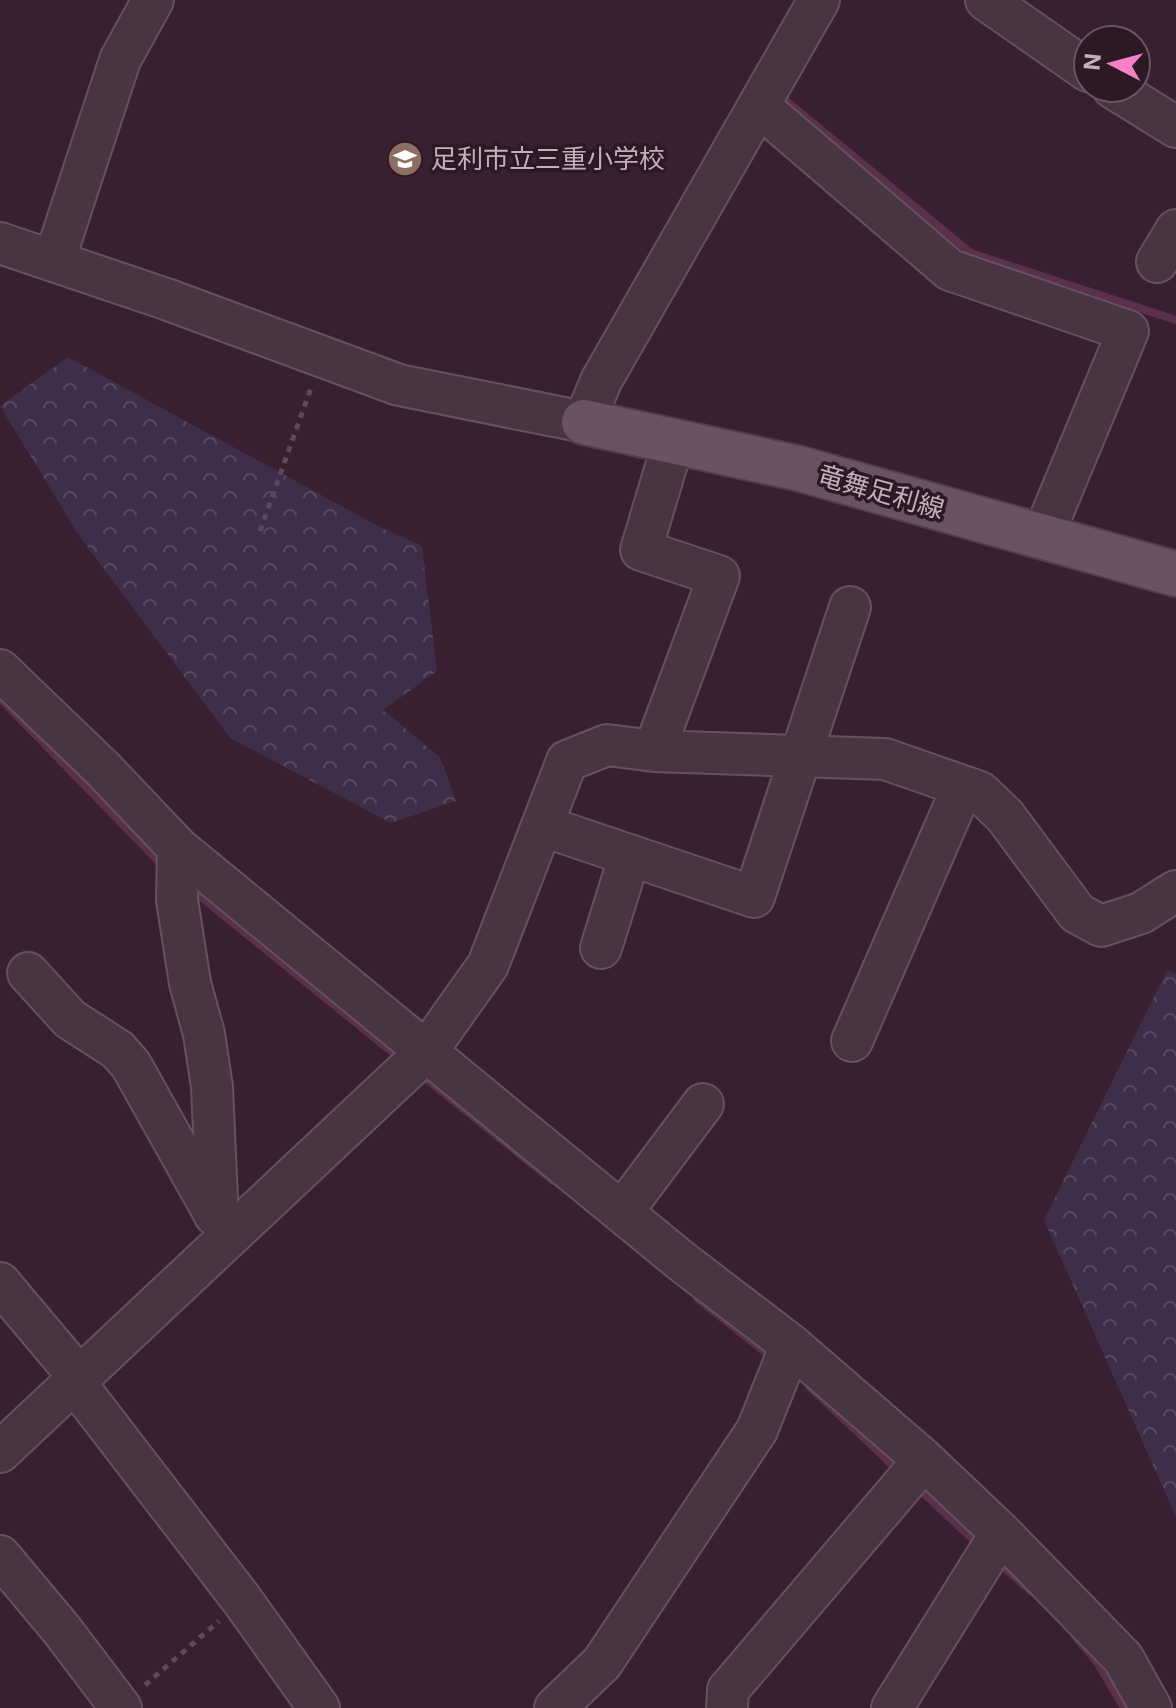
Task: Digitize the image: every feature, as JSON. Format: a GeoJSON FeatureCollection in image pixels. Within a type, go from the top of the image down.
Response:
{"type":"FeatureCollection","features":[{"type":"Feature","properties":{"kind":"main road","name":"竜舞足利線"},"geometry":{"type":"LineString","coordinates":[[584,422],[797,468],[1176,574]]}},
{"type":"Feature","properties":{"kind":"street"},"geometry":{"type":"LineString","coordinates":[[54,261],[120,60],[153,0]]}},
{"type":"Feature","properties":{"kind":"street"},"geometry":{"type":"LineString","coordinates":[[0,243],[166,299],[399,385],[584,422],[601,381],[819,0]]}},
{"type":"Feature","properties":{"kind":"street"},"geometry":{"type":"LineString","coordinates":[[986,0],[1072,60]]}},
{"type":"Feature","properties":{"kind":"street"},"geometry":{"type":"LineString","coordinates":[[1139,104],[1176,127]]}},
{"type":"Feature","properties":{"kind":"street"},"geometry":{"type":"LineString","coordinates":[[760,107],[950,270],[1128,331],[1042,538]]}},
{"type":"Feature","properties":{"kind":"street"},"geometry":{"type":"LineString","coordinates":[[654,751],[719,576],[641,550],[674,440]]}},
{"type":"Feature","properties":{"kind":"street"},"geometry":{"type":"LineString","coordinates":[[543,826],[754,897],[850,607]]}},
{"type":"Feature","properties":{"kind":"street"},"geometry":{"type":"LineString","coordinates":[[0,670],[102,768],[178,848],[622,1212],[791,1345],[924,1460],[1001,1533],[1123,1658],[1151,1708]]}},
{"type":"Feature","properties":{"kind":"street"},"geometry":{"type":"LineString","coordinates":[[0,1452],[79,1377],[222,1225],[427,1051],[488,965],[567,761],[607,745],[654,751],[885,759],[980,792],[1005,816],[1077,913],[1101,926],[1141,913],[1176,891]]}},
{"type":"Feature","properties":{"kind":"street"},"geometry":{"type":"LineString","coordinates":[[852,1041],[963,786]]}},
{"type":"Feature","properties":{"kind":"street"},"geometry":{"type":"LineString","coordinates":[[178,848],[177,900],[190,983],[204,1034],[212,1087],[222,1225]]}},
{"type":"Feature","properties":{"kind":"street"},"geometry":{"type":"LineString","coordinates":[[601,948],[630,855]]}},
{"type":"Feature","properties":{"kind":"street"},"geometry":{"type":"LineString","coordinates":[[28,973],[70,1019],[118,1050],[131,1065],[222,1225]]}},
{"type":"Feature","properties":{"kind":"street"},"geometry":{"type":"LineString","coordinates":[[622,1212],[703,1104]]}},
{"type":"Feature","properties":{"kind":"street"},"geometry":{"type":"LineString","coordinates":[[0,1283],[79,1377],[82,1392],[242,1600],[319,1708]]}},
{"type":"Feature","properties":{"kind":"street"},"geometry":{"type":"LineString","coordinates":[[555,1708],[602,1663],[757,1430],[791,1345]]}},
{"type":"Feature","properties":{"kind":"street"},"geometry":{"type":"LineString","coordinates":[[727,1708],[728,1690],[924,1460]]}},
{"type":"Feature","properties":{"kind":"street"},"geometry":{"type":"LineString","coordinates":[[892,1708],[1001,1533]]}},
{"type":"Feature","properties":{"kind":"street"},"geometry":{"type":"LineString","coordinates":[[0,1556],[62,1630],[120,1707]]}},
{"type":"Feature","properties":{"kind":"path"},"geometry":{"type":"LineString","coordinates":[[260,531],[322,359]]}},
{"type":"Feature","properties":{"kind":"path"},"geometry":{"type":"LineString","coordinates":[[120,1707],[242,1600]]}},
{"type":"Feature","properties":{"kind":"green space"},"geometry":{"type":"Polygon","coordinates":[[[68,357],[380,527],[422,546],[437,671],[383,710],[440,757],[456,801],[391,823],[230,738],[78,534],[0,406],[68,357]]]}},
{"type":"Feature","properties":{"kind":"green space"},"geometry":{"type":"Polygon","coordinates":[[[1167,970],[1176,974],[1176,1517],[1044,1220],[1167,970]]]}},
{"type":"Feature","properties":{"kind":"waterway"},"geometry":{"type":"LineString","coordinates":[[784,99],[971,253],[1176,320]]}},
{"type":"Feature","properties":{"kind":"waterway"},"geometry":{"type":"LineString","coordinates":[[0,698],[164,867]]}},
{"type":"Feature","properties":{"kind":"waterway"},"geometry":{"type":"LineString","coordinates":[[190,888],[403,1061]]}},
{"type":"Feature","properties":{"kind":"waterway"},"geometry":{"type":"LineString","coordinates":[[420,1074],[553,1181]]}},
{"type":"Feature","properties":{"kind":"waterway"},"geometry":{"type":"LineString","coordinates":[[697,1298],[774,1359]]}},
{"type":"Feature","properties":{"kind":"waterway"},"geometry":{"type":"LineString","coordinates":[[810,1387],[899,1471]]}},
{"type":"Feature","properties":{"kind":"waterway"},"geometry":{"type":"LineString","coordinates":[[915,1485],[981,1547]]}},
{"type":"Feature","properties":{"kind":"waterway"},"geometry":{"type":"LineString","coordinates":[[997,1561],[1032,1592]]}},
{"type":"Feature","properties":{"kind":"waterway"},"geometry":{"type":"LineString","coordinates":[[1075,1636],[1097,1662],[1124,1708]]}},
{"type":"Feature","properties":{"kind":"place","name":"足利市立三重小学校"},"geometry":{"type":"Point","coordinates":[405,159]}}]}
